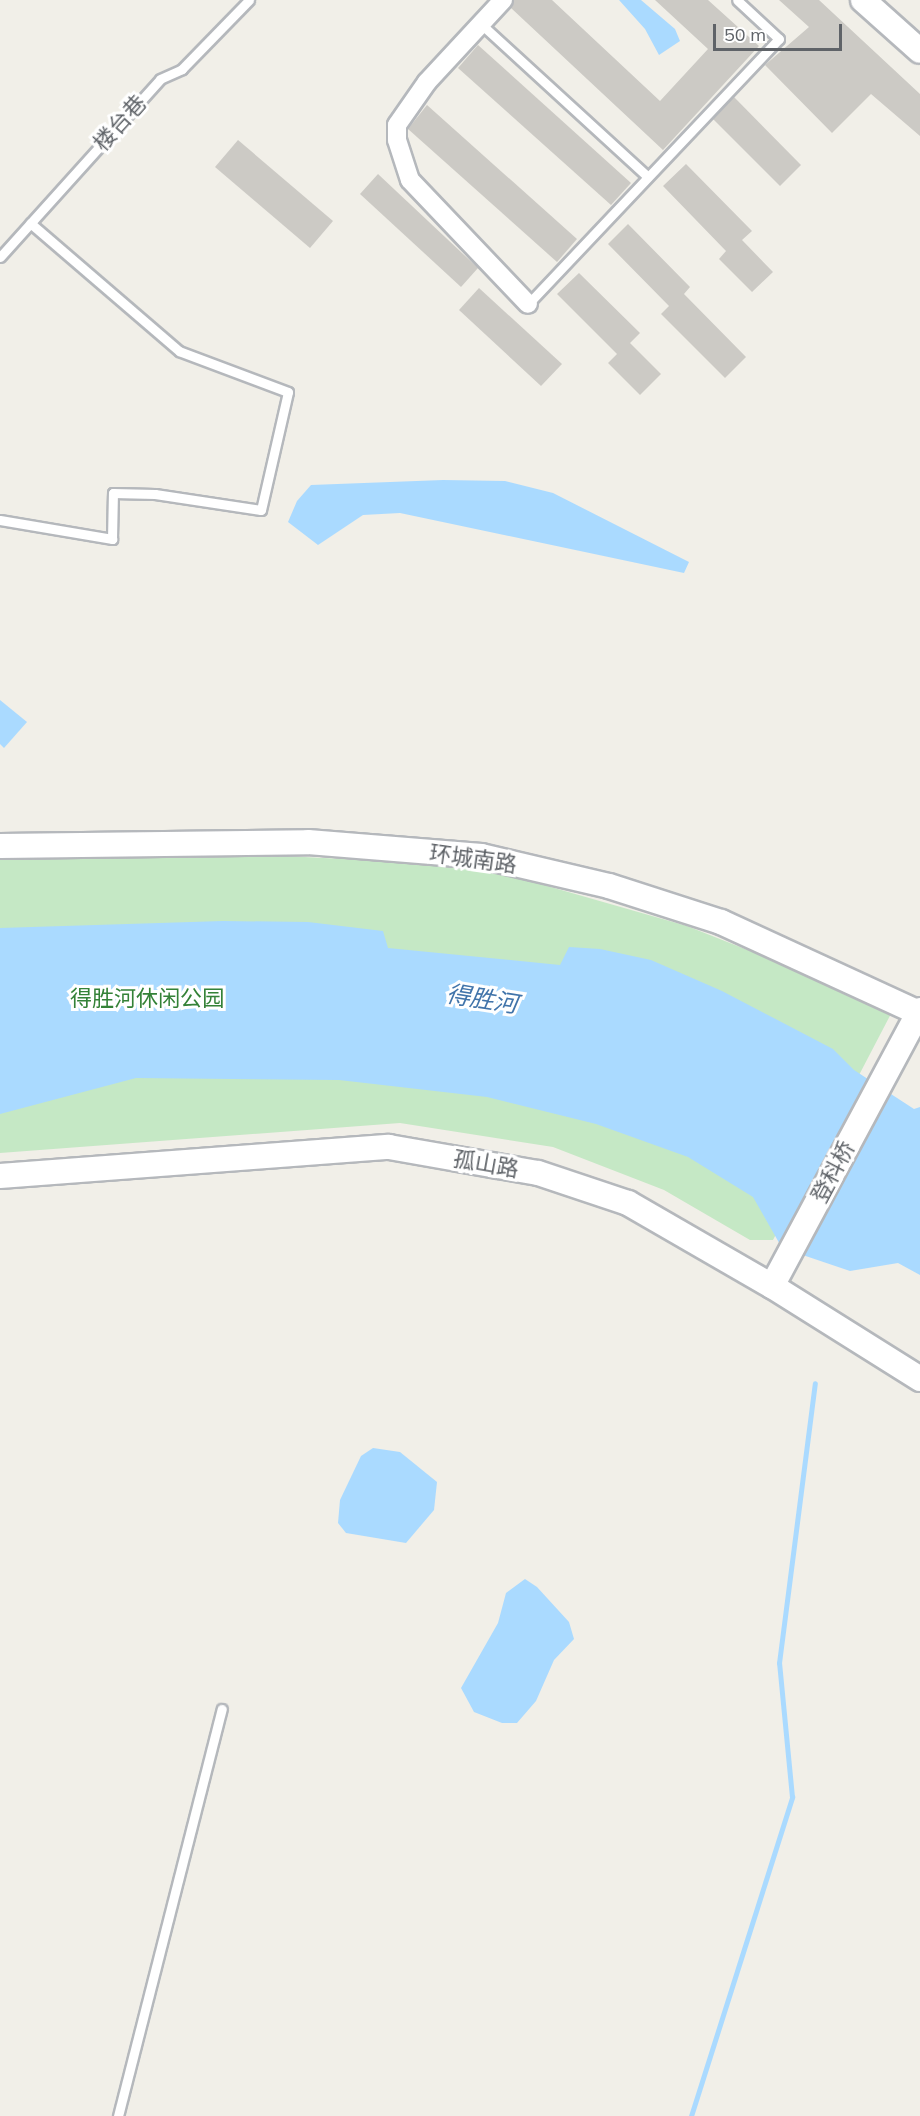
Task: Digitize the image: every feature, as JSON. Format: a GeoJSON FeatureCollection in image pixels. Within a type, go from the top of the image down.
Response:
{"type":"FeatureCollection","features":[{"type":"Feature","properties":{"kind":"main road"},"geometry":{"type":"LineString","coordinates":[[863,0],[920,51]]}},
{"type":"Feature","properties":{"kind":"main road","name":"环城南路"},"geometry":{"type":"LineString","coordinates":[[0,846],[308,842],[481,856],[609,886],[721,922],[919,1011]]}},
{"type":"Feature","properties":{"kind":"main road","name":"登科桥"},"geometry":{"type":"LineString","coordinates":[[772,1286],[919,1011]]}},
{"type":"Feature","properties":{"kind":"main road","name":"孤山路"},"geometry":{"type":"LineString","coordinates":[[0,1176],[389,1147],[538,1173],[628,1203],[772,1286],[920,1379]]}},
{"type":"Feature","properties":{"kind":"street"},"geometry":{"type":"LineString","coordinates":[[503,0],[427,82],[397,124],[397,140],[410,180],[528,304]]}},
{"type":"Feature","properties":{"kind":"lane","name":"楼台巷"},"geometry":{"type":"LineString","coordinates":[[0,257],[160,80],[182,69],[249,0]]}},
{"type":"Feature","properties":{"kind":"lane"},"geometry":{"type":"LineString","coordinates":[[528,304],[779,39],[737,0]]}},
{"type":"Feature","properties":{"kind":"lane"},"geometry":{"type":"LineString","coordinates":[[482,24],[648,177]]}},
{"type":"Feature","properties":{"kind":"lane"},"geometry":{"type":"LineString","coordinates":[[0,520],[112,539],[113,493],[155,494],[261,510],[288,392],[179,351],[30,224]]}},
{"type":"Feature","properties":{"kind":"lane"},"geometry":{"type":"LineString","coordinates":[[118,2116],[222,1709]]}},
{"type":"Feature","properties":{"kind":"green space","name":"得胜河休闲公园"},"geometry":{"type":"Polygon","coordinates":[[[285,856],[477,866],[687,926],[894,1008],[773,1240],[750,1240],[664,1190],[553,1147],[400,1123],[0,1153],[0,857],[285,856]]]}},
{"type":"Feature","properties":{"kind":"water"},"geometry":{"type":"Polygon","coordinates":[[[619,0],[641,0],[675,29],[680,41],[659,55],[645,29],[619,0]]]}},
{"type":"Feature","properties":{"kind":"water"},"geometry":{"type":"Polygon","coordinates":[[[443,480],[505,481],[553,493],[689,562],[684,573],[400,513],[363,515],[318,545],[288,522],[297,501],[311,485],[443,480]]]}},
{"type":"Feature","properties":{"kind":"water"},"geometry":{"type":"Polygon","coordinates":[[[0,700],[27,722],[4,748],[0,744],[0,700]]]}},
{"type":"Feature","properties":{"kind":"water","name":"得胜河"},"geometry":{"type":"Polygon","coordinates":[[[223,921],[308,922],[383,931],[388,948],[560,965],[569,947],[600,949],[651,960],[722,991],[833,1049],[854,1070],[914,1109],[920,1107],[920,1275],[898,1263],[850,1271],[782,1248],[753,1197],[688,1157],[596,1124],[487,1097],[339,1080],[136,1078],[0,1114],[0,928],[223,921]]]}},
{"type":"Feature","properties":{"kind":"water"},"geometry":{"type":"Polygon","coordinates":[[[373,1448],[400,1452],[437,1482],[434,1510],[406,1543],[346,1533],[338,1523],[340,1500],[361,1456],[373,1448]]]}},
{"type":"Feature","properties":{"kind":"water"},"geometry":{"type":"Polygon","coordinates":[[[525,1579],[537,1587],[569,1622],[574,1639],[554,1660],[536,1701],[517,1723],[502,1723],[474,1712],[461,1688],[498,1623],[506,1593],[525,1579]]]}},
{"type":"Feature","properties":{"kind":"building"},"geometry":{"type":"Polygon","coordinates":[[[514,0],[552,0],[660,101],[708,49],[655,0],[708,0],[759,46],[663,150],[511,8],[514,0]]]}},
{"type":"Feature","properties":{"kind":"building"},"geometry":{"type":"Polygon","coordinates":[[[779,0],[819,0],[920,94],[920,136],[871,94],[832,133],[765,65],[809,27],[779,0]]]}},
{"type":"Feature","properties":{"kind":"building"},"geometry":{"type":"Polygon","coordinates":[[[478,45],[631,183],[611,205],[458,68],[478,45]]]}},
{"type":"Feature","properties":{"kind":"building"},"geometry":{"type":"Polygon","coordinates":[[[734,97],[801,165],[780,186],[713,119],[734,97]]]}},
{"type":"Feature","properties":{"kind":"building"},"geometry":{"type":"Polygon","coordinates":[[[427,105],[577,239],[557,262],[408,129],[427,105]]]}},
{"type":"Feature","properties":{"kind":"building"},"geometry":{"type":"Polygon","coordinates":[[[238,140],[333,221],[310,248],[215,167],[238,140]]]}},
{"type":"Feature","properties":{"kind":"building"},"geometry":{"type":"Polygon","coordinates":[[[686,164],[752,231],[742,240],[773,272],[752,292],[719,259],[726,251],[663,186],[686,164]]]}},
{"type":"Feature","properties":{"kind":"building"},"geometry":{"type":"Polygon","coordinates":[[[378,174],[478,268],[461,287],[360,194],[378,174]]]}},
{"type":"Feature","properties":{"kind":"building"},"geometry":{"type":"Polygon","coordinates":[[[628,224],[690,287],[684,294],[746,357],[725,378],[661,314],[669,306],[608,244],[628,224]]]}},
{"type":"Feature","properties":{"kind":"building"},"geometry":{"type":"Polygon","coordinates":[[[579,273],[640,333],[630,343],[661,374],[640,395],[608,363],[617,354],[557,294],[579,273]]]}},
{"type":"Feature","properties":{"kind":"building"},"geometry":{"type":"Polygon","coordinates":[[[479,288],[562,364],[541,386],[459,310],[479,288]]]}},
{"type":"Feature","properties":{"kind":"waterway"},"geometry":{"type":"LineString","coordinates":[[691,2116],[792,1797],[779,1663],[815,1383]]}}]}
